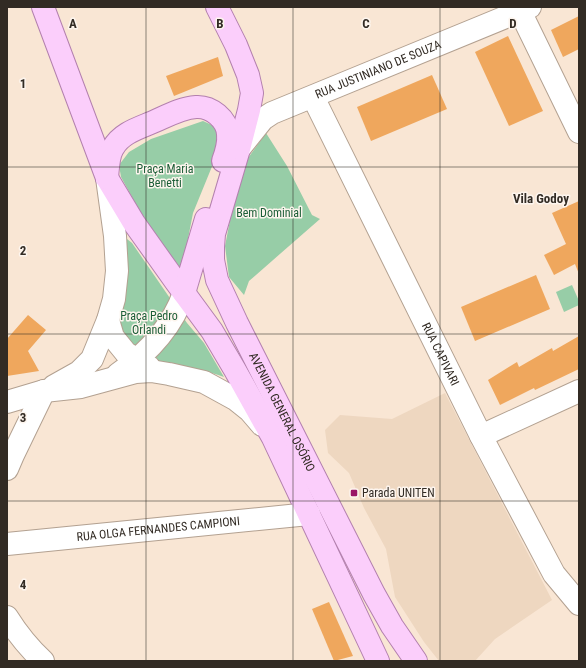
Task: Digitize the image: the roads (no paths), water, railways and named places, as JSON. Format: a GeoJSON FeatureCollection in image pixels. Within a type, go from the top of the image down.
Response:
{"type":"FeatureCollection","features":[{"type":"Feature","properties":{"kind":"main road","name":"AVENIDA GENERAL OSÓRIO"},"geometry":{"type":"LineString","coordinates":[[43,7],[107,178],[134,223],[212,331],[273,438],[374,659]]}},
{"type":"Feature","properties":{"kind":"main road","name":"AVENIDA GENERAL OSÓRIO"},"geometry":{"type":"LineString","coordinates":[[217,7],[236,45],[248,75],[252,92],[240,149],[214,234],[213,260],[217,280],[237,323],[374,594],[392,626],[416,661]]}},
{"type":"Feature","properties":{"kind":"main road"},"geometry":{"type":"LineString","coordinates":[[107,178],[113,148],[124,135],[179,111],[196,107],[207,108],[217,114],[225,123],[228,133],[224,158],[184,293]]}},
{"type":"Feature","properties":{"kind":"main road"},"geometry":{"type":"LineString","coordinates":[[214,234],[214,191],[240,149]]}},
{"type":"Feature","properties":{"kind":"street"},"geometry":{"type":"LineString","coordinates":[[523,8],[579,132]]}},
{"type":"Feature","properties":{"kind":"street","name":"RUA JUSTINIANO DE SOUZA"},"geometry":{"type":"LineString","coordinates":[[240,149],[263,119],[272,113],[523,8]]}},
{"type":"Feature","properties":{"kind":"street","name":"RUA CAPIVARI"},"geometry":{"type":"LineString","coordinates":[[313,97],[481,436],[554,574],[579,604]]}},
{"type":"Feature","properties":{"kind":"street"},"geometry":{"type":"LineString","coordinates":[[7,469],[44,391],[79,372],[92,360],[108,320],[114,299],[117,270],[115,236],[107,178]]}},
{"type":"Feature","properties":{"kind":"street"},"geometry":{"type":"LineString","coordinates":[[111,380],[138,361],[169,325],[179,309],[184,293]]}},
{"type":"Feature","properties":{"kind":"street"},"geometry":{"type":"LineString","coordinates":[[108,320],[113,337],[126,352],[138,361],[148,367],[169,374],[204,382],[235,399],[250,411],[273,438]]}},
{"type":"Feature","properties":{"kind":"street"},"geometry":{"type":"LineString","coordinates":[[7,402],[44,391],[81,387],[136,372],[169,374]]}},
{"type":"Feature","properties":{"kind":"street"},"geometry":{"type":"LineString","coordinates":[[481,436],[579,391]]}},
{"type":"Feature","properties":{"kind":"street","name":"RUA OLGA FERNANDES CAMPIONI"},"geometry":{"type":"LineString","coordinates":[[7,544],[309,514]]}},
{"type":"Feature","properties":{"kind":"street"},"geometry":{"type":"LineString","coordinates":[[7,617],[14,629],[34,653],[43,661]]}},
{"type":"Feature","properties":{"kind":"place","name":"Parada UNITEN"},"geometry":{"type":"Point","coordinates":[354,493]}},
{"type":"Feature","properties":{"kind":"district","name":"Vila Godoy"},"geometry":{"type":"Point","coordinates":[541,198]}},
{"type":"Feature","properties":{"kind":"park label","name":"Praça Maria Benetti"},"geometry":{"type":"Point","coordinates":[165,176]}},
{"type":"Feature","properties":{"kind":"park label","name":"Bem Dominial"},"geometry":{"type":"Point","coordinates":[269,213]}},
{"type":"Feature","properties":{"kind":"park label","name":"Praça Pedro Orlandi"},"geometry":{"type":"Point","coordinates":[149,323]}}]}
